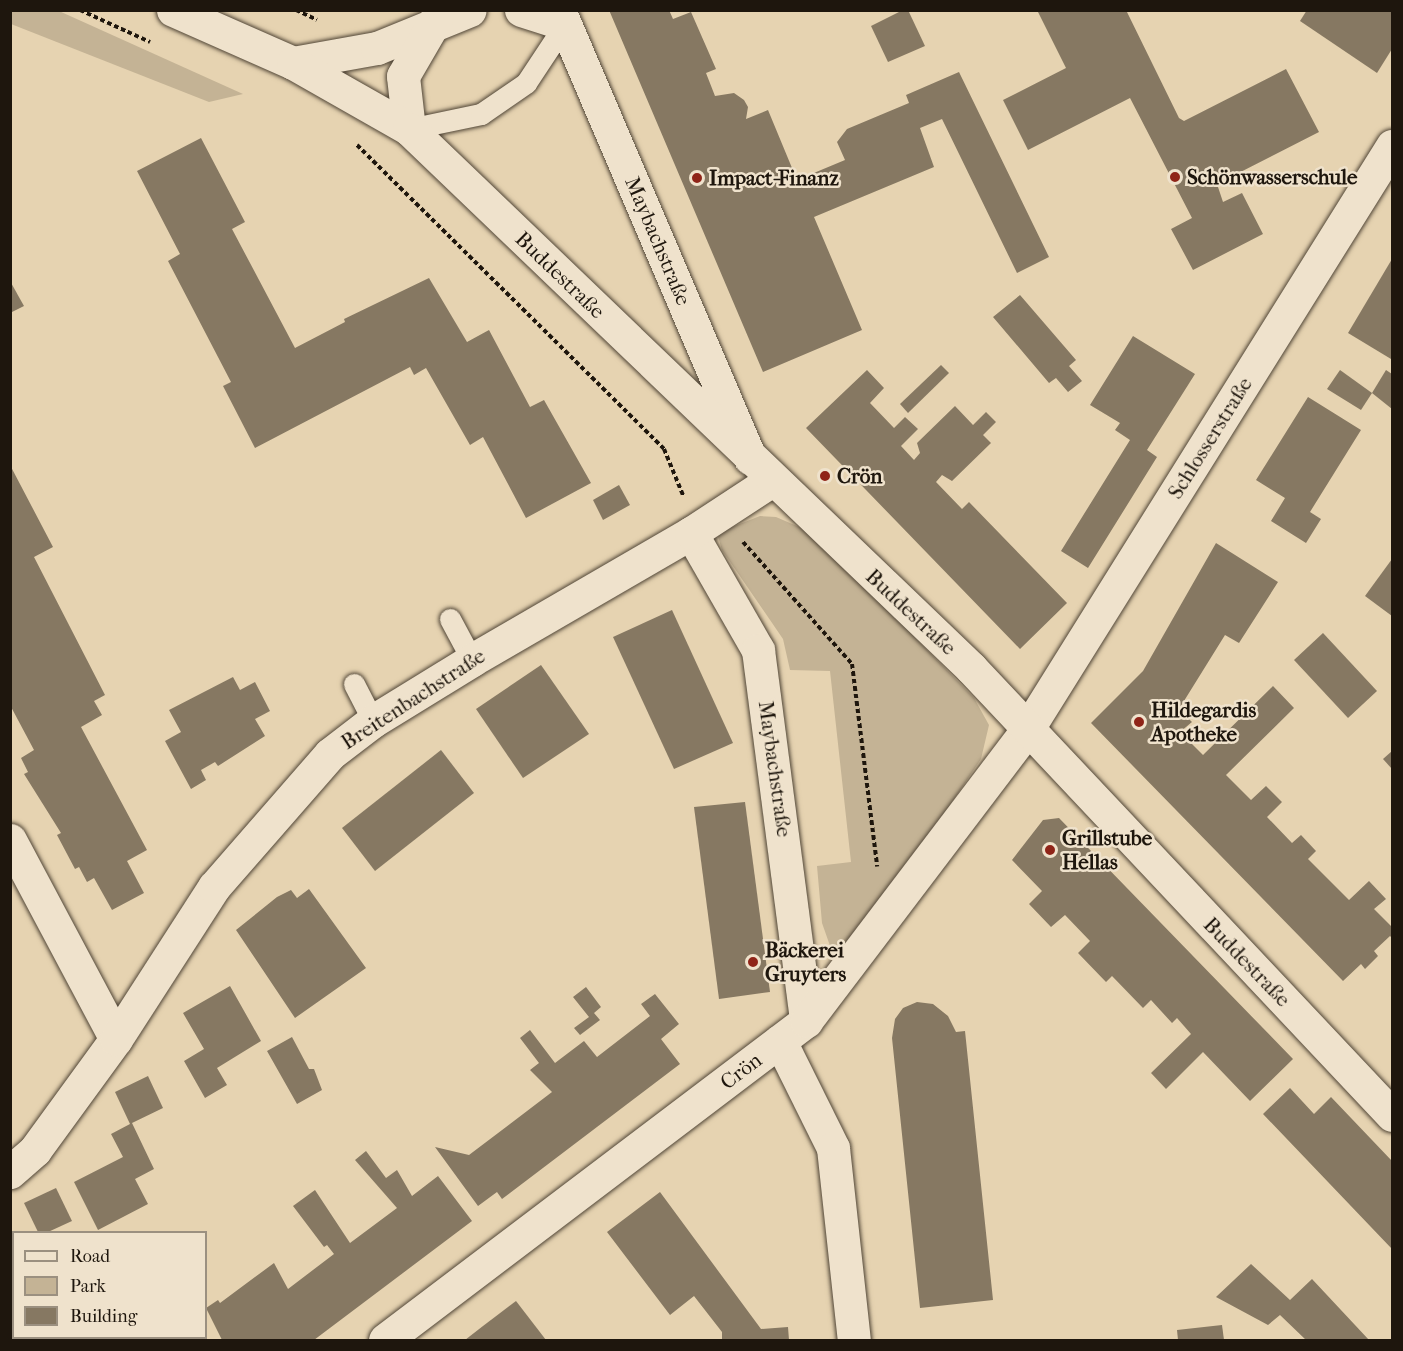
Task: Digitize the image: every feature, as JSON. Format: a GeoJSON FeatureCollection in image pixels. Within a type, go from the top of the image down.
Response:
{"type":"FeatureCollection","features":[{"type":"Feature","properties":{"kind":"street","name":"Buddestraße"},"geometry":{"type":"LineString","coordinates":[[173,10],[293,63],[409,129],[971,668],[1392,1115]]}},
{"type":"Feature","properties":{"kind":"street"},"geometry":{"type":"LineString","coordinates":[[293,63],[377,48],[437,18],[470,10]]}},
{"type":"Feature","properties":{"kind":"street"},"geometry":{"type":"LineString","coordinates":[[521,10],[562,17]]}},
{"type":"Feature","properties":{"kind":"street","name":"Maybachstraße"},"geometry":{"type":"LineString","coordinates":[[562,17],[761,469]]}},
{"type":"Feature","properties":{"kind":"street"},"geometry":{"type":"LineString","coordinates":[[409,129],[403,76],[437,18]]}},
{"type":"Feature","properties":{"kind":"street","name":"Schlosserstraße"},"geometry":{"type":"LineString","coordinates":[[1027,730],[1392,146]]}},
{"type":"Feature","properties":{"kind":"street","name":"Breitenbachstraße"},"geometry":{"type":"LineString","coordinates":[[10,1172],[35,1150],[116,1039],[214,887],[330,754],[373,721],[472,660],[691,533],[718,515],[761,469]]}},
{"type":"Feature","properties":{"kind":"street","name":"Maybachstraße"},"geometry":{"type":"LineString","coordinates":[[691,533],[758,650],[806,1021]]}},
{"type":"Feature","properties":{"kind":"street","name":"Crön"},"geometry":{"type":"LineString","coordinates":[[385,1341],[806,1021],[1027,730]]}},
{"type":"Feature","properties":{"kind":"street"},"geometry":{"type":"LineString","coordinates":[[10,840],[116,1039]]}},
{"type":"Feature","properties":{"kind":"street"},"geometry":{"type":"LineString","coordinates":[[780,1041],[833,1148],[854,1341]]}},
{"type":"Feature","properties":{"kind":"lane"},"geometry":{"type":"LineString","coordinates":[[409,129],[481,114],[526,83],[562,17]]}},
{"type":"Feature","properties":{"kind":"lane"},"geometry":{"type":"LineString","coordinates":[[450,618],[472,660]]}},
{"type":"Feature","properties":{"kind":"lane"},"geometry":{"type":"LineString","coordinates":[[354,684],[373,721]]}},
{"type":"Feature","properties":{"kind":"path"},"geometry":{"type":"LineString","coordinates":[[80,10],[156,45]]}},
{"type":"Feature","properties":{"kind":"path"},"geometry":{"type":"LineString","coordinates":[[348,135],[664,449],[685,501],[691,533]]}},
{"type":"Feature","properties":{"kind":"path"},"geometry":{"type":"LineString","coordinates":[[718,515],[852,664],[877,870]]}},
{"type":"Feature","properties":{"kind":"green space"},"geometry":{"type":"Polygon","coordinates":[[[10,11],[59,11],[243,94],[209,102],[11,24],[10,11]]]}},
{"type":"Feature","properties":{"kind":"green space"},"geometry":{"type":"Polygon","coordinates":[[[760,516],[776,517],[813,533],[974,698],[989,725],[981,759],[884,903],[835,960],[822,923],[817,866],[851,862],[830,671],[790,670],[783,639],[722,550],[717,533],[760,516]]]}},
{"type":"Feature","properties":{"kind":"building"},"geometry":{"type":"Polygon","coordinates":[[[609,10],[669,10],[673,19],[691,12],[716,69],[706,73],[715,96],[734,93],[744,100],[748,107],[746,119],[768,110],[797,180],[845,160],[837,142],[847,129],[909,103],[906,95],[959,72],[1049,257],[1017,273],[942,119],[920,128],[934,167],[814,217],[862,330],[763,372],[609,10]]]}},
{"type":"Feature","properties":{"kind":"building"},"geometry":{"type":"Polygon","coordinates":[[[903,10],[908,10],[925,46],[888,62],[871,26],[903,10]]]}},
{"type":"Feature","properties":{"kind":"building"},"geometry":{"type":"Polygon","coordinates":[[[1037,10],[1126,10],[1179,118],[1184,121],[1286,69],[1319,132],[1217,184],[1223,202],[1242,193],[1263,234],[1193,270],[1171,229],[1192,218],[1130,98],[1028,150],[1003,100],[1066,68],[1037,10]]]}},
{"type":"Feature","properties":{"kind":"building"},"geometry":{"type":"Polygon","coordinates":[[[1307,10],[1392,10],[1392,49],[1377,73],[1300,21],[1307,10]]]}},
{"type":"Feature","properties":{"kind":"building"},"geometry":{"type":"Polygon","coordinates":[[[201,138],[245,222],[232,229],[295,348],[345,322],[344,319],[429,278],[467,342],[489,330],[530,407],[544,400],[591,483],[526,518],[483,437],[470,445],[426,368],[414,375],[410,367],[255,448],[223,386],[231,382],[168,261],[180,254],[137,171],[201,138]]]}},
{"type":"Feature","properties":{"kind":"building"},"geometry":{"type":"Polygon","coordinates":[[[1392,259],[1392,358],[1391,359],[1348,333],[1392,259]]]}},
{"type":"Feature","properties":{"kind":"building"},"geometry":{"type":"Polygon","coordinates":[[[10,281],[24,306],[10,313],[10,281]]]}},
{"type":"Feature","properties":{"kind":"building"},"geometry":{"type":"Polygon","coordinates":[[[1020,295],[1076,360],[1069,366],[1082,381],[1068,392],[1056,378],[1049,383],[993,317],[1020,295]]]}},
{"type":"Feature","properties":{"kind":"building"},"geometry":{"type":"Polygon","coordinates":[[[1133,336],[1195,374],[1147,450],[1157,457],[1088,568],[1061,551],[1130,440],[1115,430],[1120,423],[1090,405],[1133,336]]]}},
{"type":"Feature","properties":{"kind":"building"},"geometry":{"type":"Polygon","coordinates":[[[941,365],[949,373],[908,413],[900,404],[941,365]]]}},
{"type":"Feature","properties":{"kind":"building"},"geometry":{"type":"Polygon","coordinates":[[[867,370],[884,388],[870,403],[894,428],[905,417],[918,429],[901,446],[914,460],[920,453],[917,443],[955,406],[973,425],[986,412],[996,422],[983,435],[991,443],[952,481],[942,475],[936,482],[962,509],[969,502],[1067,603],[1020,649],[806,428],[867,370]]]}},
{"type":"Feature","properties":{"kind":"building"},"geometry":{"type":"Polygon","coordinates":[[[1340,370],[1372,393],[1361,410],[1327,389],[1340,370]]]}},
{"type":"Feature","properties":{"kind":"building"},"geometry":{"type":"Polygon","coordinates":[[[1386,370],[1392,374],[1392,409],[1372,393],[1386,370]]]}},
{"type":"Feature","properties":{"kind":"building"},"geometry":{"type":"Polygon","coordinates":[[[1308,397],[1361,430],[1310,512],[1321,519],[1306,543],[1271,521],[1285,498],[1256,480],[1308,397]]]}},
{"type":"Feature","properties":{"kind":"building"},"geometry":{"type":"Polygon","coordinates":[[[10,465],[53,547],[34,557],[105,695],[94,701],[102,715],[81,727],[147,850],[127,861],[144,893],[112,910],[94,878],[87,882],[79,867],[75,869],[57,835],[61,833],[24,774],[28,772],[21,758],[34,750],[10,705],[10,465]]]}},
{"type":"Feature","properties":{"kind":"building"},"geometry":{"type":"Polygon","coordinates":[[[619,485],[630,505],[603,520],[593,500],[619,485]]]}},
{"type":"Feature","properties":{"kind":"building"},"geometry":{"type":"Polygon","coordinates":[[[1216,543],[1278,582],[1239,643],[1225,635],[1179,709],[1192,722],[1180,732],[1203,755],[1273,686],[1294,708],[1226,775],[1251,800],[1266,786],[1282,802],[1267,817],[1292,843],[1301,835],[1316,851],[1308,859],[1349,900],[1369,881],[1386,899],[1374,909],[1392,927],[1392,938],[1390,936],[1374,951],[1378,956],[1365,969],[1361,964],[1343,981],[1091,723],[1143,671],[1216,543]]]}},
{"type":"Feature","properties":{"kind":"building"},"geometry":{"type":"Polygon","coordinates":[[[1392,559],[1392,616],[1365,596],[1392,559]]]}},
{"type":"Feature","properties":{"kind":"building"},"geometry":{"type":"Polygon","coordinates":[[[672,610],[733,743],[674,769],[613,637],[672,610]]]}},
{"type":"Feature","properties":{"kind":"building"},"geometry":{"type":"Polygon","coordinates":[[[1323,633],[1377,691],[1348,718],[1294,660],[1323,633]]]}},
{"type":"Feature","properties":{"kind":"building"},"geometry":{"type":"Polygon","coordinates":[[[541,665],[589,734],[523,778],[476,709],[541,665]]]}},
{"type":"Feature","properties":{"kind":"building"},"geometry":{"type":"Polygon","coordinates":[[[233,677],[240,690],[255,682],[270,711],[255,719],[265,736],[218,766],[215,762],[201,770],[206,780],[191,789],[165,741],[181,732],[169,710],[233,677]]]}},
{"type":"Feature","properties":{"kind":"building"},"geometry":{"type":"Polygon","coordinates":[[[441,750],[474,793],[375,871],[342,828],[441,750]]]}},
{"type":"Feature","properties":{"kind":"building"},"geometry":{"type":"Polygon","coordinates":[[[1392,751],[1392,769],[1383,759],[1392,751]]]}},
{"type":"Feature","properties":{"kind":"building"},"geometry":{"type":"Polygon","coordinates":[[[745,802],[770,992],[719,999],[694,807],[745,802]]]}},
{"type":"Feature","properties":{"kind":"building"},"geometry":{"type":"Polygon","coordinates":[[[1059,818],[1293,1059],[1250,1101],[1203,1052],[1166,1089],[1151,1073],[1191,1034],[1177,1018],[1172,1023],[1151,1000],[1143,1008],[1112,976],[1106,982],[1078,953],[1090,941],[1065,915],[1051,927],[1029,904],[1042,891],[1012,860],[1043,820],[1059,818]]]}},
{"type":"Feature","properties":{"kind":"building"},"geometry":{"type":"Polygon","coordinates":[[[309,889],[366,968],[295,1018],[236,930],[277,897],[291,890],[297,898],[309,889]]]}},
{"type":"Feature","properties":{"kind":"building"},"geometry":{"type":"Polygon","coordinates":[[[230,986],[261,1041],[217,1068],[227,1085],[205,1098],[184,1061],[204,1049],[183,1013],[230,986]]]}},
{"type":"Feature","properties":{"kind":"building"},"geometry":{"type":"Polygon","coordinates":[[[586,987],[601,1007],[594,1013],[600,1020],[580,1035],[574,1028],[589,1017],[573,997],[586,987]]]}},
{"type":"Feature","properties":{"kind":"building"},"geometry":{"type":"Polygon","coordinates":[[[655,994],[679,1024],[661,1039],[680,1064],[502,1199],[497,1192],[478,1206],[435,1147],[469,1155],[552,1092],[530,1070],[539,1063],[520,1038],[530,1030],[555,1063],[584,1041],[597,1057],[650,1016],[641,1004],[655,994]]]}},
{"type":"Feature","properties":{"kind":"building"},"geometry":{"type":"Polygon","coordinates":[[[917,1002],[933,1004],[948,1016],[956,1032],[965,1031],[993,1300],[920,1308],[892,1038],[895,1019],[903,1008],[917,1002]]]}},
{"type":"Feature","properties":{"kind":"building"},"geometry":{"type":"Polygon","coordinates":[[[292,1037],[309,1069],[314,1069],[322,1090],[297,1104],[267,1051],[292,1037]]]}},
{"type":"Feature","properties":{"kind":"building"},"geometry":{"type":"Polygon","coordinates":[[[148,1076],[163,1108],[132,1123],[154,1169],[135,1179],[148,1204],[98,1230],[74,1182],[123,1157],[111,1134],[130,1124],[115,1092],[148,1076]]]}},
{"type":"Feature","properties":{"kind":"building"},"geometry":{"type":"Polygon","coordinates":[[[1290,1088],[1314,1114],[1331,1097],[1392,1161],[1392,1249],[1263,1114],[1290,1088]]]}},
{"type":"Feature","properties":{"kind":"building"},"geometry":{"type":"Polygon","coordinates":[[[366,1151],[386,1178],[397,1170],[412,1196],[438,1176],[472,1221],[314,1340],[222,1340],[207,1307],[218,1300],[220,1303],[274,1263],[288,1289],[334,1254],[327,1245],[324,1247],[293,1206],[315,1190],[350,1243],[397,1208],[355,1160],[366,1151]]]}},
{"type":"Feature","properties":{"kind":"building"},"geometry":{"type":"Polygon","coordinates":[[[56,1188],[72,1221],[50,1231],[38,1231],[24,1203],[56,1188]]]}},
{"type":"Feature","properties":{"kind":"building"},"geometry":{"type":"Polygon","coordinates":[[[660,1192],[761,1329],[788,1327],[789,1340],[722,1340],[722,1332],[694,1296],[670,1315],[607,1232],[660,1192]]]}},
{"type":"Feature","properties":{"kind":"building"},"geometry":{"type":"Polygon","coordinates":[[[1251,1264],[1290,1300],[1312,1279],[1369,1340],[1306,1340],[1280,1315],[1268,1325],[1216,1297],[1251,1264]]]}},
{"type":"Feature","properties":{"kind":"building"},"geometry":{"type":"Polygon","coordinates":[[[516,1301],[546,1340],[465,1340],[483,1326],[516,1301]]]}},
{"type":"Feature","properties":{"kind":"building"},"geometry":{"type":"Polygon","coordinates":[[[1222,1325],[1224,1340],[1178,1340],[1177,1330],[1222,1325]]]}},
{"type":"Feature","properties":{"kind":"building"},"geometry":{"type":"Polygon","coordinates":[[[111,1339],[112,1340],[78,1340],[111,1339]]]}},
{"type":"Feature","properties":{"kind":"place","name":"Schönwasserschule"},"geometry":{"type":"Point","coordinates":[1175,177]}},
{"type":"Feature","properties":{"kind":"place","name":"Impact-Finanz"},"geometry":{"type":"Point","coordinates":[697,178]}},
{"type":"Feature","properties":{"kind":"place","name":"Crön"},"geometry":{"type":"Point","coordinates":[825,476]}},
{"type":"Feature","properties":{"kind":"place","name":"Hildegardis Apotheke"},"geometry":{"type":"Point","coordinates":[1139,722]}},
{"type":"Feature","properties":{"kind":"place","name":"Grillstube Hellas"},"geometry":{"type":"Point","coordinates":[1050,850]}},
{"type":"Feature","properties":{"kind":"place","name":"Bäckerei Gruyters"},"geometry":{"type":"Point","coordinates":[753,962]}}]}
